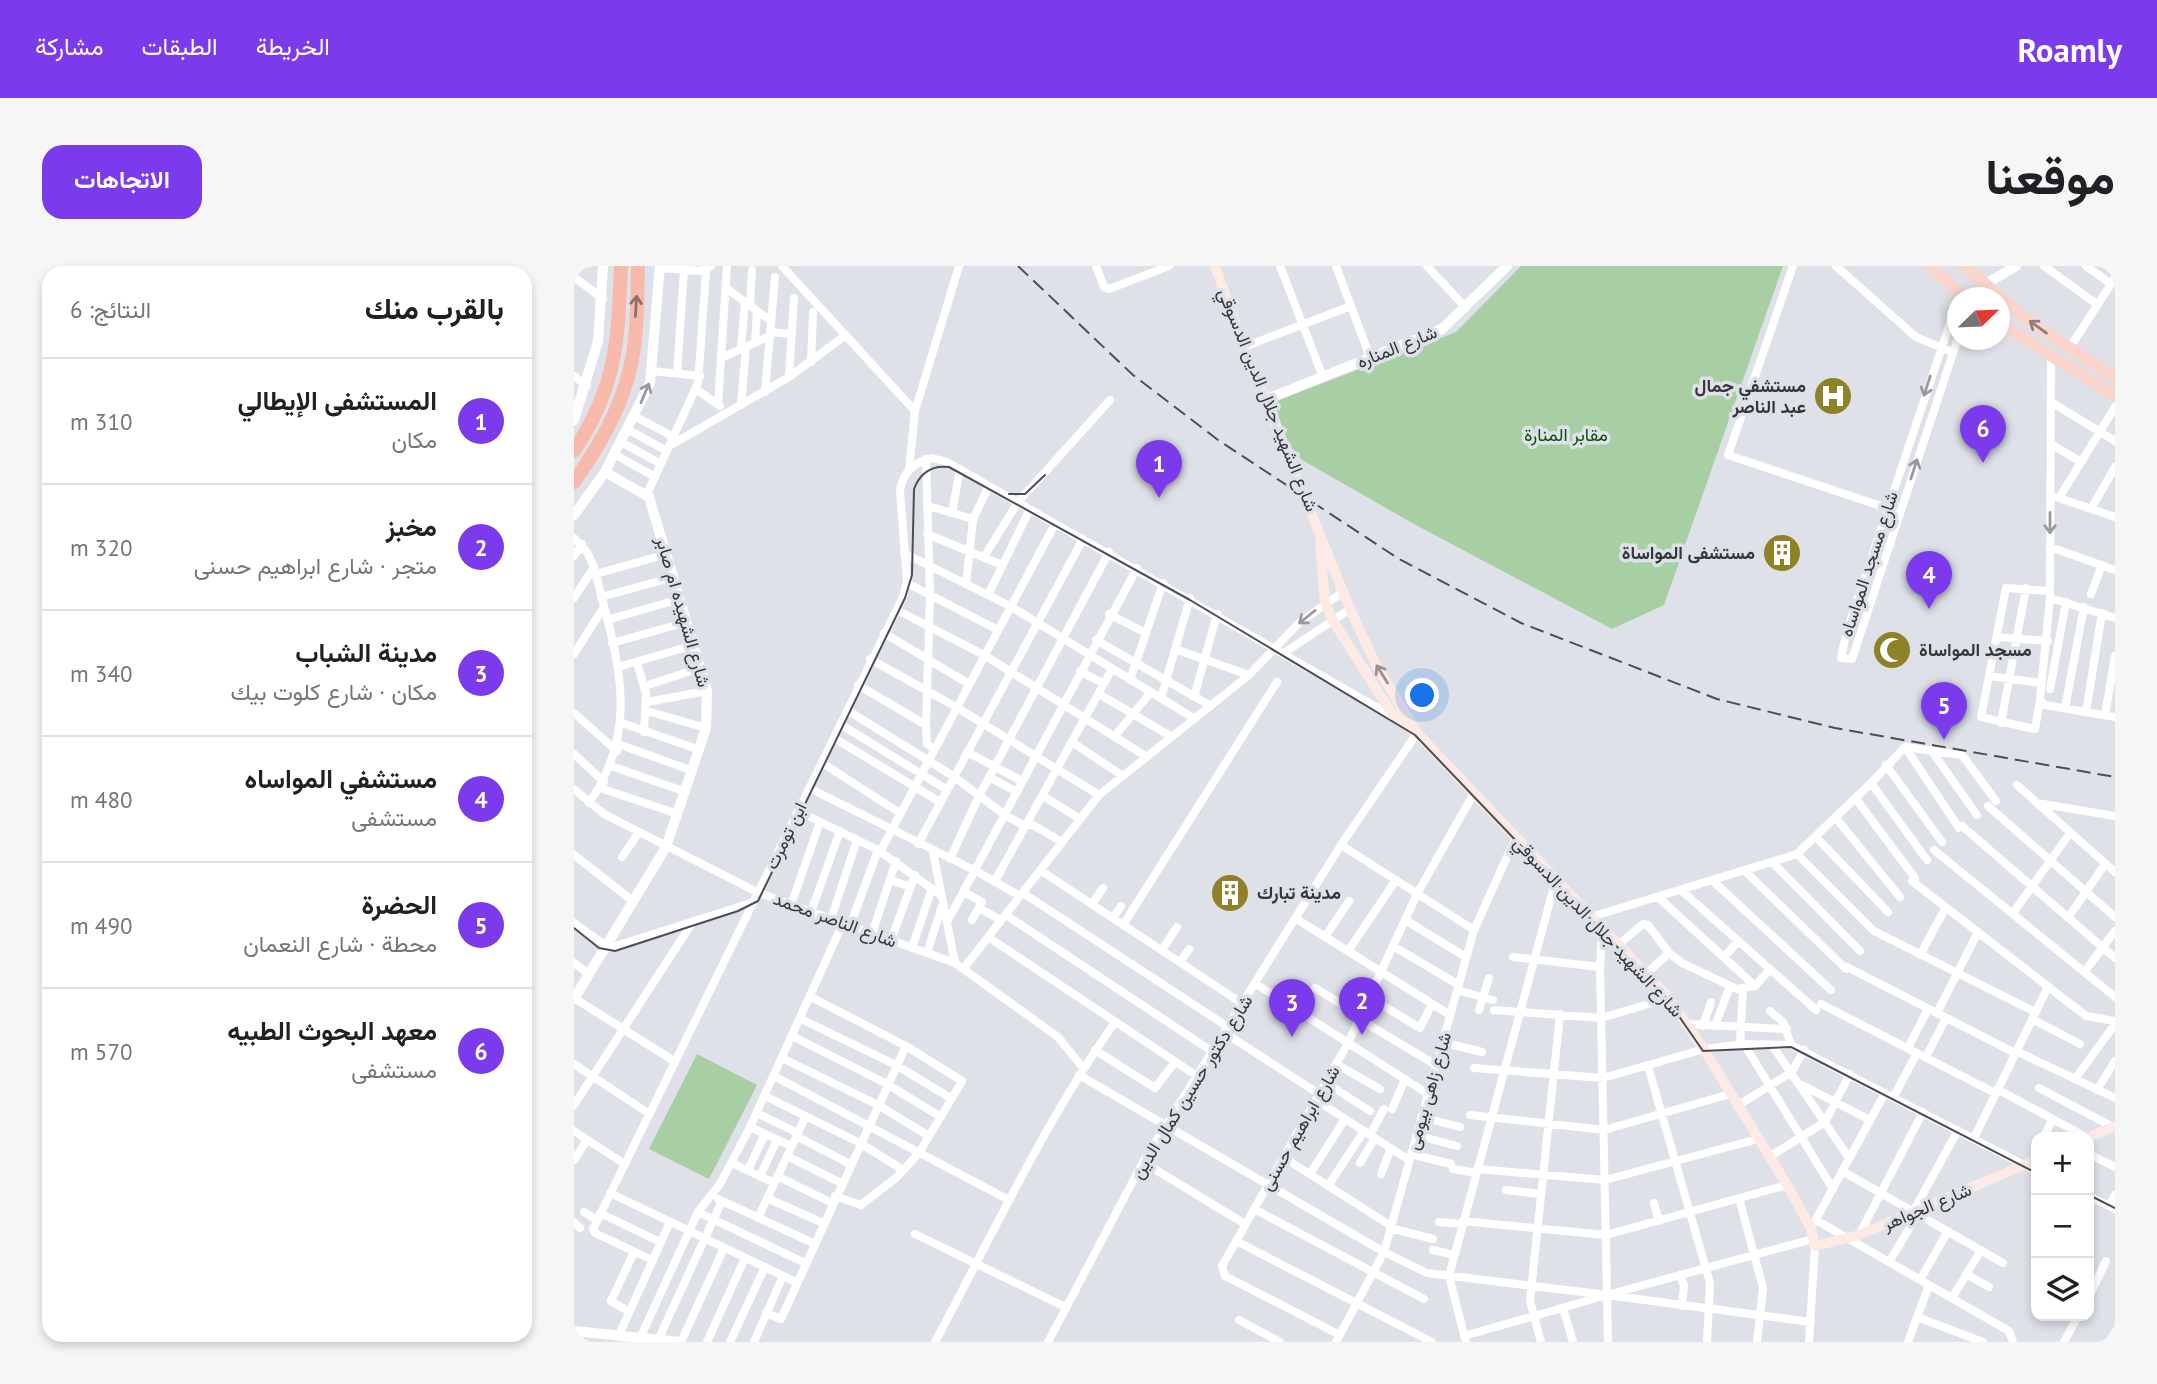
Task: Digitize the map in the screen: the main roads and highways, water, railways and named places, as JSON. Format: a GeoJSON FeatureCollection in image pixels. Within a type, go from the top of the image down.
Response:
{"type":"FeatureCollection","features":[{"type":"Feature","properties":{"kind":"highway"},"geometry":{"type":"LineString","coordinates":[[574,452],[597,412],[615,364],[621,266]]}},
{"type":"Feature","properties":{"kind":"highway"},"geometry":{"type":"LineString","coordinates":[[574,482],[612,420],[627,380],[634,343],[638,266]]}},
{"type":"Feature","properties":{"kind":"main road","name":"شارع الشهيد جلال الدين الدسوقي"},"geometry":{"type":"LineString","coordinates":[[1215,266],[1244,347],[1350,609],[1376,665],[1417,733]]}},
{"type":"Feature","properties":{"kind":"main road"},"geometry":{"type":"LineString","coordinates":[[1930,266],[1951,287]]}},
{"type":"Feature","properties":{"kind":"main road"},"geometry":{"type":"LineString","coordinates":[[1964,266],[2069,349],[2113,373]]}},
{"type":"Feature","properties":{"kind":"main road"},"geometry":{"type":"LineString","coordinates":[[1974,287],[1982,281]]}},
{"type":"Feature","properties":{"kind":"main road"},"geometry":{"type":"LineString","coordinates":[[2010,330],[2115,396]]}},
{"type":"Feature","properties":{"kind":"main road","name":"شارع الشهيد جلال الدين الدسوقي"},"geometry":{"type":"LineString","coordinates":[[1320,535],[1325,603],[1332,620],[1358,664],[1395,717],[1417,733],[1669,998],[1704,1049],[1814,1233]]}},
{"type":"Feature","properties":{"kind":"main road"},"geometry":{"type":"LineString","coordinates":[[2094,1134],[2114,1127]]}},
{"type":"Feature","properties":{"kind":"main road","name":"شارع الجواهر"},"geometry":{"type":"LineString","coordinates":[[1814,1233],[1854,1237],[2031,1162]]}},
{"type":"Feature","properties":{"kind":"tram line"},"geometry":{"type":"LineString","coordinates":[[574,928],[599,948],[615,951],[738,911],[758,901],[905,598],[912,575],[914,489],[927,471],[937,467],[949,467],[1190,600],[1415,735],[1667,999],[1703,1051],[1791,1047],[2031,1170]]}},
{"type":"Feature","properties":{"kind":"tram line"},"geometry":{"type":"LineString","coordinates":[[1009,494],[1025,494],[1045,475]]}},
{"type":"Feature","properties":{"kind":"tram line"},"geometry":{"type":"LineString","coordinates":[[2094,1198],[2115,1208]]}},
{"type":"Feature","properties":{"kind":"railway"},"geometry":{"type":"LineString","coordinates":[[1018,266],[1133,375],[1218,440],[1399,559],[1521,623],[1717,699],[1835,728],[2115,777]]}},
{"type":"Feature","properties":{"kind":"place","name":"مستشفي جمال عبد الناصر"},"geometry":{"type":"Point","coordinates":[1833,396]}},
{"type":"Feature","properties":{"kind":"place","name":"معهد البحوث الطبيه"},"geometry":{"type":"Point","coordinates":[1983,463]}},
{"type":"Feature","properties":{"kind":"place","name":"المستشفى الإيطالي"},"geometry":{"type":"Point","coordinates":[1159,498]}},
{"type":"Feature","properties":{"kind":"place","name":"مستشفى المواساة"},"geometry":{"type":"Point","coordinates":[1782,553]}},
{"type":"Feature","properties":{"kind":"place","name":"مستشفي المواساه"},"geometry":{"type":"Point","coordinates":[1929,609]}},
{"type":"Feature","properties":{"kind":"place","name":"مسجد المواساة"},"geometry":{"type":"Point","coordinates":[1892,650]}},
{"type":"Feature","properties":{"kind":"place","name":"الحضرة"},"geometry":{"type":"Point","coordinates":[1944,740]}},
{"type":"Feature","properties":{"kind":"place","name":"مدينة تبارك"},"geometry":{"type":"Point","coordinates":[1230,893]}},
{"type":"Feature","properties":{"kind":"place","name":"مخبز"},"geometry":{"type":"Point","coordinates":[1362,1035]}},
{"type":"Feature","properties":{"kind":"place","name":"مدينة الشباب"},"geometry":{"type":"Point","coordinates":[1292,1037]}},
{"type":"Feature","properties":{"kind":"park label","name":"مقابر المنارة"},"geometry":{"type":"Point","coordinates":[1566,435]}}]}
